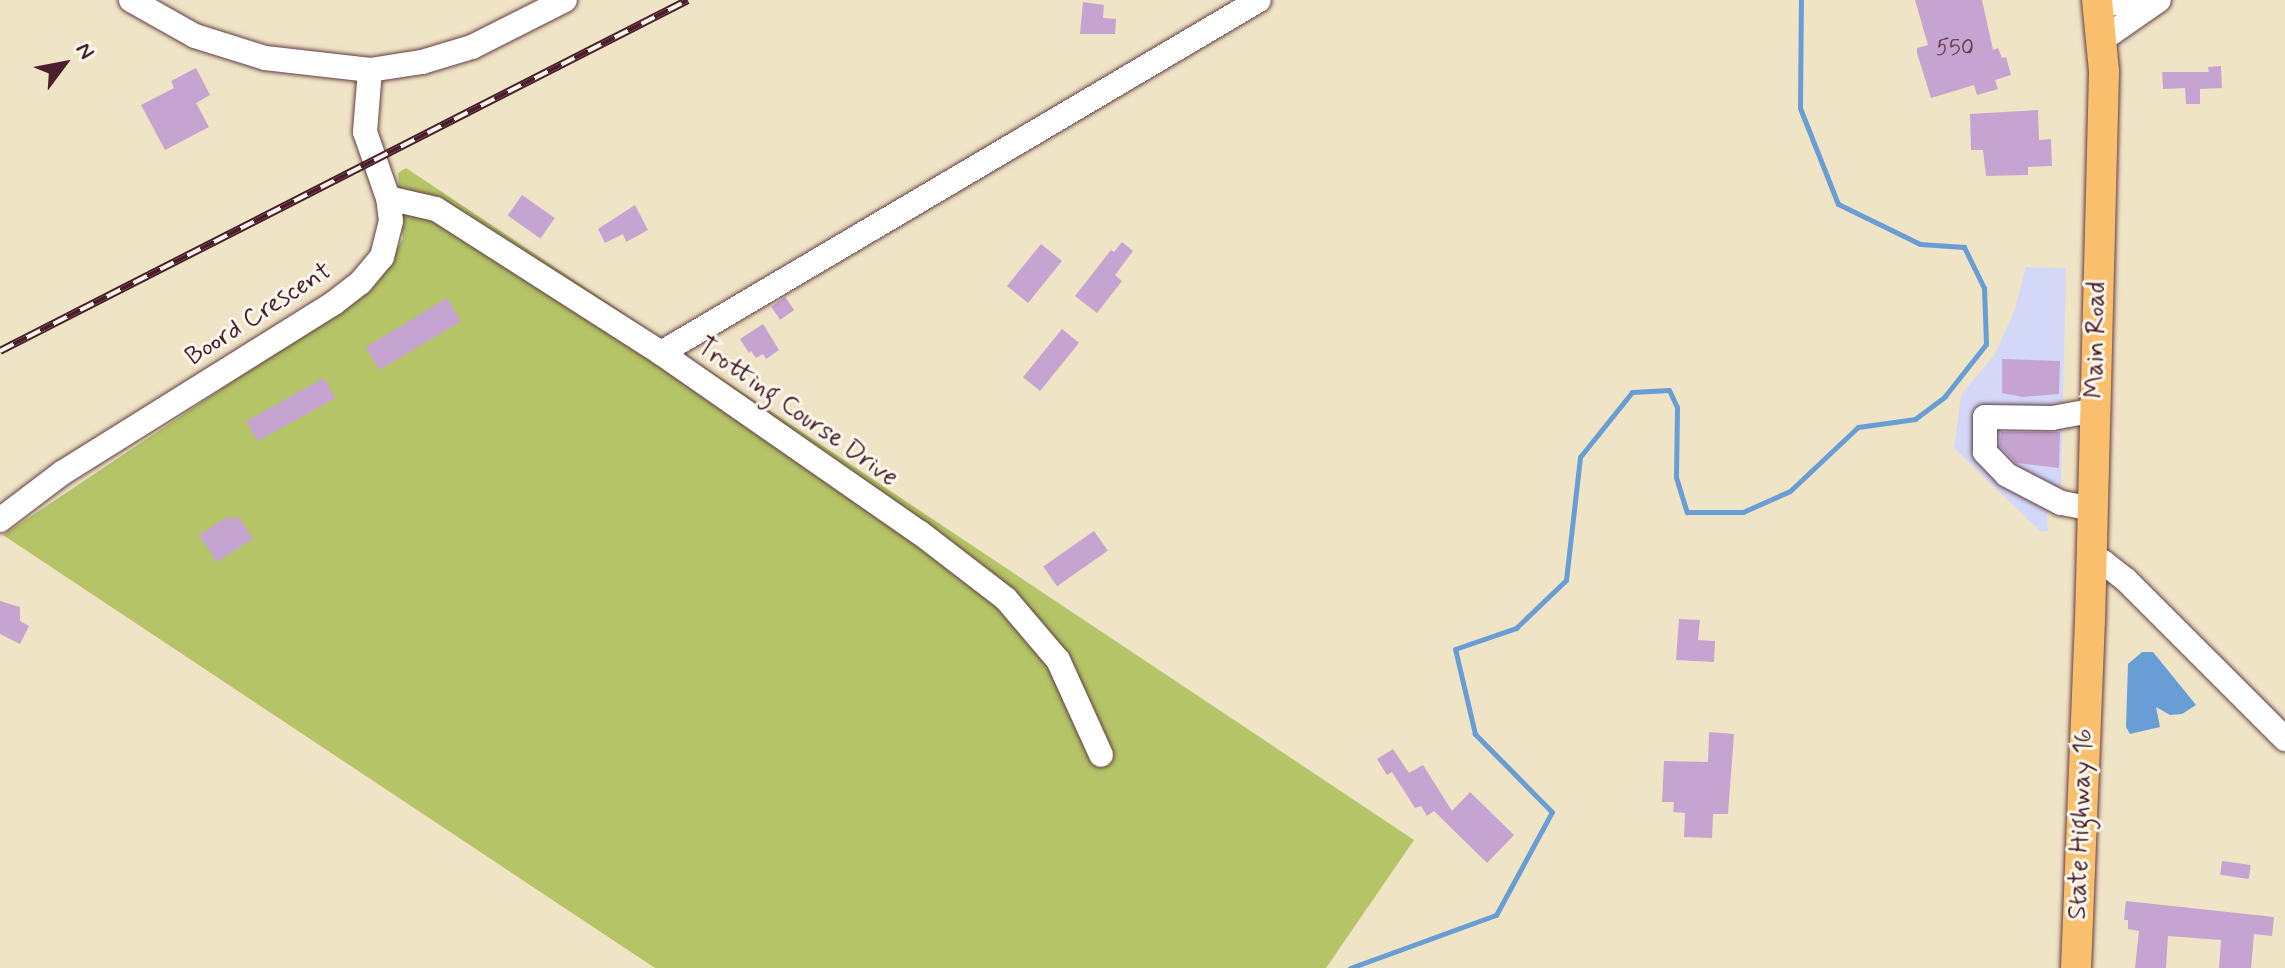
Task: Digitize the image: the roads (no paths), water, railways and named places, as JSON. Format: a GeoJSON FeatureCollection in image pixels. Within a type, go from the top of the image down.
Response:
{"type":"FeatureCollection","features":[{"type":"Feature","properties":{"kind":"main road","name":"Main Road"},"geometry":{"type":"LineString","coordinates":[[2088,680],[2103,39],[2097,3]]}},
{"type":"Feature","properties":{"kind":"main road","name":"State Highway 16"},"geometry":{"type":"LineString","coordinates":[[2076,968],[2088,680]]}},
{"type":"Feature","properties":{"kind":"street"},"geometry":{"type":"LineString","coordinates":[[131,0],[195,36],[265,58],[370,70],[422,62],[472,47],[565,0]]}},
{"type":"Feature","properties":{"kind":"street"},"geometry":{"type":"LineString","coordinates":[[661,353],[1259,0]]}},
{"type":"Feature","properties":{"kind":"street"},"geometry":{"type":"LineString","coordinates":[[2097,3],[2148,0]]}},
{"type":"Feature","properties":{"kind":"street"},"geometry":{"type":"LineString","coordinates":[[2103,39],[2159,0]]}},
{"type":"Feature","properties":{"kind":"street","name":"Boord Crescent"},"geometry":{"type":"LineString","coordinates":[[0,520],[62,473],[334,303],[360,283],[382,257],[391,221],[388,198],[365,132],[370,70]]}},
{"type":"Feature","properties":{"kind":"street","name":"Trotting Course Drive"},"geometry":{"type":"LineString","coordinates":[[388,198],[436,209],[661,353],[919,532],[1006,599],[1058,660],[1101,755]]}},
{"type":"Feature","properties":{"kind":"street"},"geometry":{"type":"LineString","coordinates":[[2093,509],[2061,503],[2007,475],[1985,452],[1985,417],[2052,418],[2096,410]]}},
{"type":"Feature","properties":{"kind":"street"},"geometry":{"type":"LineString","coordinates":[[2090,561],[2103,562],[2126,580],[2285,739]]}},
{"type":"Feature","properties":{"kind":"water"},"geometry":{"type":"Polygon","coordinates":[[[2142,652],[2153,652],[2196,705],[2182,714],[2170,715],[2156,707],[2160,727],[2130,734],[2126,727],[2128,664],[2142,652]]]}},
{"type":"Feature","properties":{"kind":"waterway"},"geometry":{"type":"LineString","coordinates":[[1350,968],[1496,915],[1552,812],[1475,734],[1455,649],[1516,628],[1566,580],[1580,457],[1632,392],[1669,390],[1677,407],[1676,477],[1687,512],[1743,512],[1790,491],[1858,427],[1915,419],[1945,396],[1986,344],[1984,288],[1964,247],[1920,244],[1838,204],[1800,108],[1801,0]]}},
{"type":"Feature","properties":{"kind":"railway"},"geometry":{"type":"LineString","coordinates":[[0,351],[688,0]]}}]}
